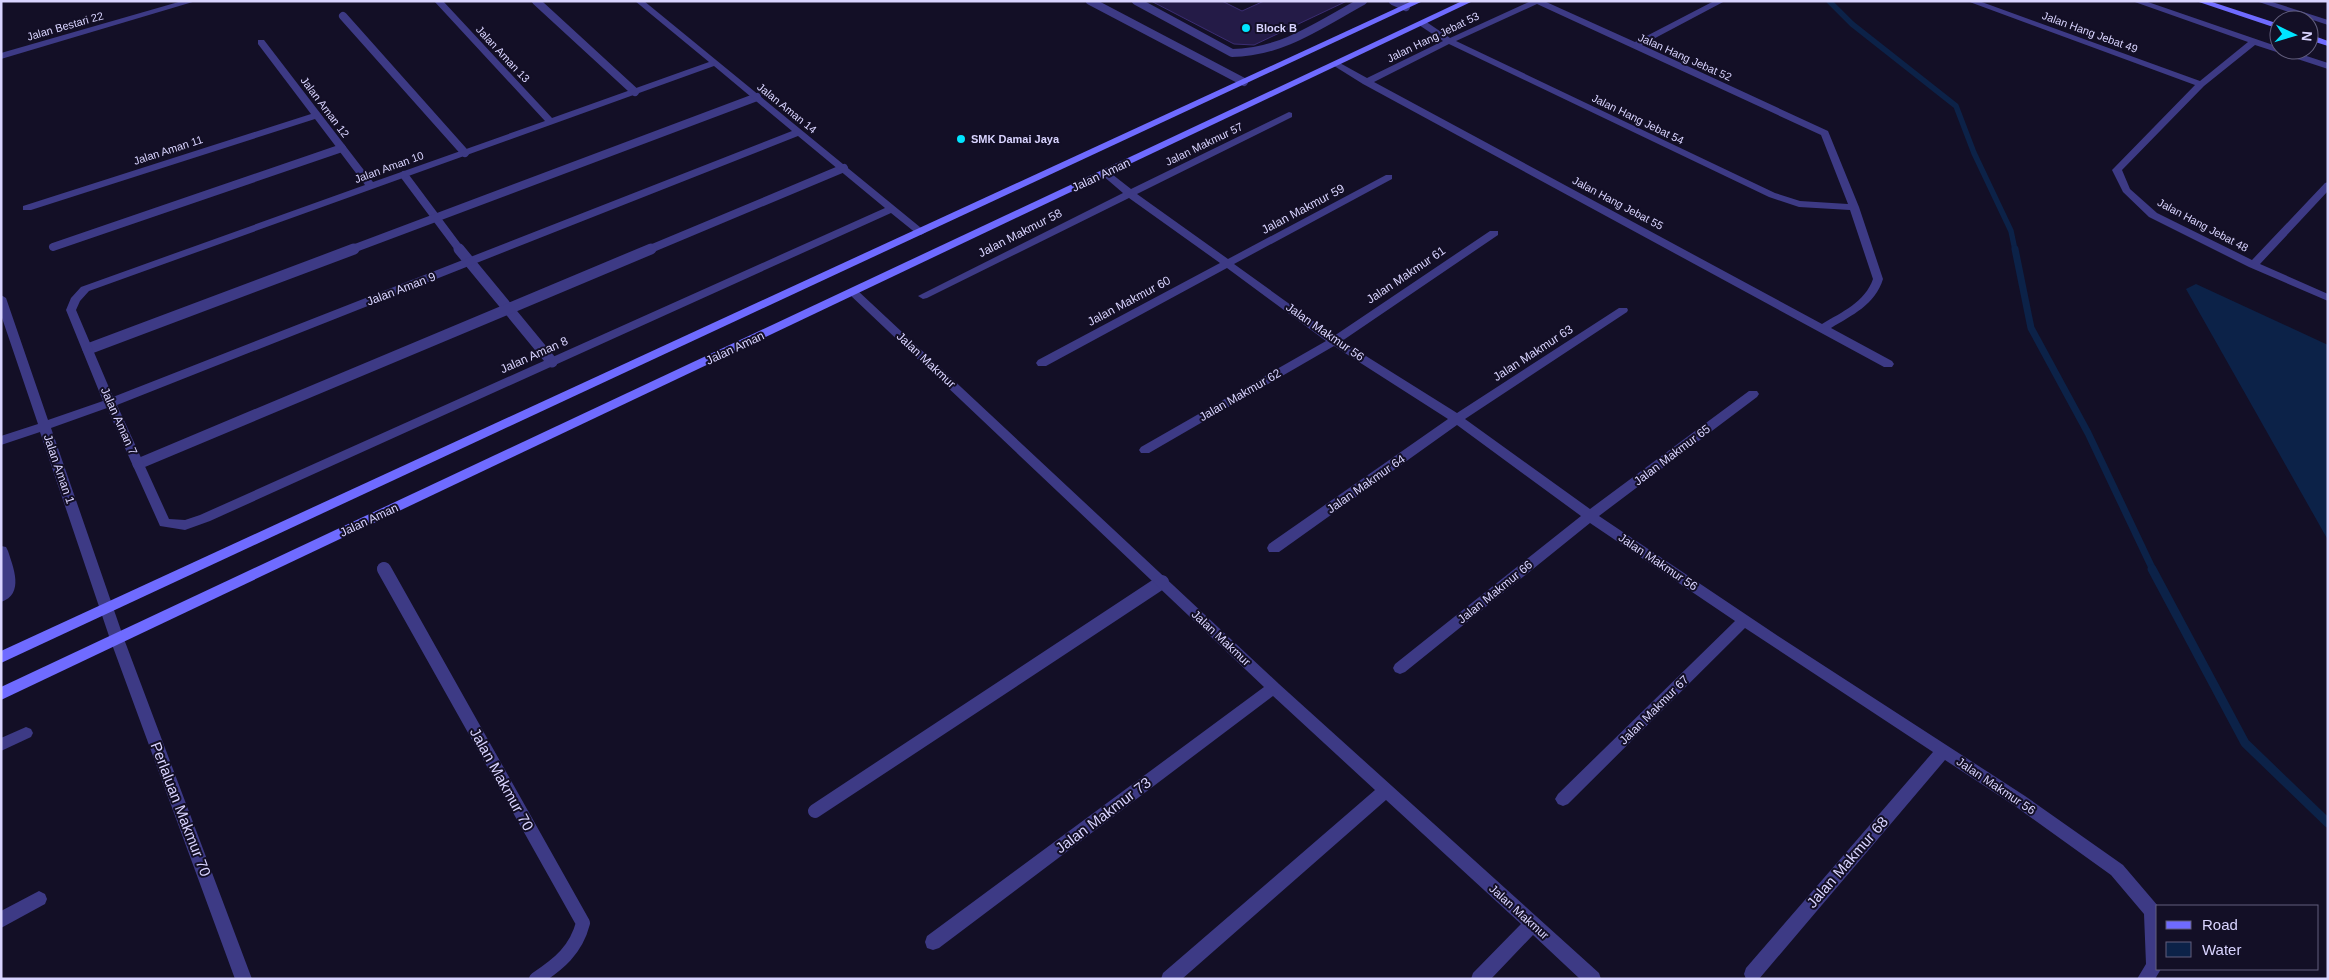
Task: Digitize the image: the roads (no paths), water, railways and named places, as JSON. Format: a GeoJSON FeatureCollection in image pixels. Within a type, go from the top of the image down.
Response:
{"type":"FeatureCollection","features":[{"type":"Feature","properties":{"kind":"main road","name":"Jalan Aman"},"geometry":{"type":"LineString","coordinates":[[1,657],[1419,1]]}},
{"type":"Feature","properties":{"kind":"main road","name":"Jalan Aman"},"geometry":{"type":"LineString","coordinates":[[1,694],[1469,1]]}},
{"type":"Feature","properties":{"kind":"main road"},"geometry":{"type":"LineString","coordinates":[[2200,1],[2269,24]]}},
{"type":"Feature","properties":{"kind":"street","name":"Jalan Bestari 22"},"geometry":{"type":"LineString","coordinates":[[1,56],[192,1]]}},
{"type":"Feature","properties":{"kind":"street","name":"Jalan Aman 13"},"geometry":{"type":"LineString","coordinates":[[438,1],[552,122]]}},
{"type":"Feature","properties":{"kind":"street","name":"Jalan Aman 14"},"geometry":{"type":"LineString","coordinates":[[639,1],[921,232]]}},
{"type":"Feature","properties":{"kind":"street","name":"Jalan Hang Jebat 52"},"geometry":{"type":"LineString","coordinates":[[1537,1],[1825,133],[1854,207]]}},
{"type":"Feature","properties":{"kind":"street","name":"Jalan Hang Jebat 53"},"geometry":{"type":"LineString","coordinates":[[1366,82],[1449,41],[1537,1]]}},
{"type":"Feature","properties":{"kind":"street"},"geometry":{"type":"LineString","coordinates":[[1634,46],[1721,1]]}},
{"type":"Feature","properties":{"kind":"street","name":"Jalan Hang Jebat 49"},"geometry":{"type":"LineString","coordinates":[[1971,1],[2202,84]]}},
{"type":"Feature","properties":{"kind":"street"},"geometry":{"type":"LineString","coordinates":[[2136,1],[2269,46]]}},
{"type":"Feature","properties":{"kind":"street"},"geometry":{"type":"LineString","coordinates":[[2260,1],[2328,23]]}},
{"type":"Feature","properties":{"kind":"street","name":"Jalan Hang Jebat 54"},"geometry":{"type":"LineString","coordinates":[[1422,23],[1449,41],[1786,201],[1799,204],[1854,207]]}},
{"type":"Feature","properties":{"kind":"street","name":"Jalan Hang Jebat 48"},"geometry":{"type":"LineString","coordinates":[[2254,41],[2202,84],[2117,170],[2126,190],[2153,215],[2253,265],[2328,298]]}},
{"type":"Feature","properties":{"kind":"street","name":"Jalan Aman 12"},"geometry":{"type":"LineString","coordinates":[[262,42],[371,187]]}},
{"type":"Feature","properties":{"kind":"street"},"geometry":{"type":"LineString","coordinates":[[2310,60],[2328,66]]}},
{"type":"Feature","properties":{"kind":"street","name":"Jalan Aman 10"},"geometry":{"type":"LineString","coordinates":[[75,300],[85,290],[715,63]]}},
{"type":"Feature","properties":{"kind":"street","name":"Jalan Hang Jebat 55"},"geometry":{"type":"LineString","coordinates":[[1335,64],[1888,364]]}},
{"type":"Feature","properties":{"kind":"street","name":"Jalan Aman 11"},"geometry":{"type":"LineString","coordinates":[[27,208],[317,115]]}},
{"type":"Feature","properties":{"kind":"street","name":"Jalan Makmur 57"},"geometry":{"type":"LineString","coordinates":[[1129,193],[1289,115]]}},
{"type":"Feature","properties":{"kind":"street","name":"Jalan Aman 9"},"geometry":{"type":"LineString","coordinates":[[1,441],[110,403],[799,132]]}},
{"type":"Feature","properties":{"kind":"street","name":"Jalan Makmur 56"},"geometry":{"type":"LineString","coordinates":[[1105,173],[1129,193],[1229,263],[1334,341],[1457,419],[1590,516],[1744,621],[2020,801],[2117,870],[2152,911],[2154,966],[2145,979]]}},
{"type":"Feature","properties":{"kind":"street","name":"Jalan Makmur 59"},"geometry":{"type":"LineString","coordinates":[[1229,263],[1389,177]]}},
{"type":"Feature","properties":{"kind":"street"},"geometry":{"type":"LineString","coordinates":[[2253,265],[2328,185]]}},
{"type":"Feature","properties":{"kind":"street","name":"Jalan Makmur 58"},"geometry":{"type":"LineString","coordinates":[[923,296],[1129,193]]}},
{"type":"Feature","properties":{"kind":"street"},"geometry":{"type":"LineString","coordinates":[[1823,328],[1870,297],[1876,288],[1878,279],[1854,207]]}},
{"type":"Feature","properties":{"kind":"street","name":"Jalan Aman 8"},"geometry":{"type":"LineString","coordinates":[[185,525],[893,208]]}},
{"type":"Feature","properties":{"kind":"street","name":"Jalan Makmur 61"},"geometry":{"type":"LineString","coordinates":[[1334,341],[1494,233]]}},
{"type":"Feature","properties":{"kind":"street","name":"Jalan Makmur 60"},"geometry":{"type":"LineString","coordinates":[[1042,363],[1229,263]]}},
{"type":"Feature","properties":{"kind":"street","name":"Jalan Makmur"},"geometry":{"type":"LineString","coordinates":[[853,292],[1274,688],[1593,979]]}},
{"type":"Feature","properties":{"kind":"street","name":"Jalan Aman 1"},"geometry":{"type":"LineString","coordinates":[[1,298],[117,639]]}},
{"type":"Feature","properties":{"kind":"street","name":"Jalan Aman 7"},"geometry":{"type":"LineString","coordinates":[[75,300],[71,310],[110,403],[165,523],[185,525]]}},
{"type":"Feature","properties":{"kind":"street","name":"Jalan Makmur 63"},"geometry":{"type":"LineString","coordinates":[[1457,419],[1623,310]]}},
{"type":"Feature","properties":{"kind":"street","name":"Jalan Makmur 62"},"geometry":{"type":"LineString","coordinates":[[1145,450],[1334,341]]}},
{"type":"Feature","properties":{"kind":"street","name":"Jalan Makmur 65"},"geometry":{"type":"LineString","coordinates":[[1590,516],[1753,394]]}},
{"type":"Feature","properties":{"kind":"street","name":"Jalan Makmur 64"},"geometry":{"type":"LineString","coordinates":[[1274,548],[1457,419]]}},
{"type":"Feature","properties":{"kind":"street","name":"Jalan Makmur 66"},"geometry":{"type":"LineString","coordinates":[[1400,668],[1590,516]]}},
{"type":"Feature","properties":{"kind":"street"},"geometry":{"type":"LineString","coordinates":[[1,551],[9,575],[9,588],[1,597]]}},
{"type":"Feature","properties":{"kind":"street","name":"Jalan Makmur 67"},"geometry":{"type":"LineString","coordinates":[[1563,799],[1744,621]]}},
{"type":"Feature","properties":{"kind":"street","name":"Perlaluan Makmur 70"},"geometry":{"type":"LineString","coordinates":[[117,639],[244,979]]}},
{"type":"Feature","properties":{"kind":"street","name":"Jalan Makmur 73"},"geometry":{"type":"LineString","coordinates":[[933,942],[1274,688]]}},
{"type":"Feature","properties":{"kind":"street"},"geometry":{"type":"LineString","coordinates":[[1,745],[26,733]]}},
{"type":"Feature","properties":{"kind":"street","name":"Jalan Makmur 68"},"geometry":{"type":"LineString","coordinates":[[1752,974],[1943,751]]}},
{"type":"Feature","properties":{"kind":"street"},"geometry":{"type":"LineString","coordinates":[[1169,979],[1386,790]]}},
{"type":"Feature","properties":{"kind":"street"},"geometry":{"type":"LineString","coordinates":[[1,920],[39,899]]}},
{"type":"Feature","properties":{"kind":"street"},"geometry":{"type":"LineString","coordinates":[[1479,979],[1533,924]]}},
{"type":"Feature","properties":{"kind":"lane"},"geometry":{"type":"LineString","coordinates":[[536,1],[635,92]]}},
{"type":"Feature","properties":{"kind":"lane"},"geometry":{"type":"LineString","coordinates":[[1090,1],[1244,82]]}},
{"type":"Feature","properties":{"kind":"lane"},"geometry":{"type":"LineString","coordinates":[[1136,1],[1232,53],[1244,54],[1269,50],[1357,2]]}},
{"type":"Feature","properties":{"kind":"lane"},"geometry":{"type":"LineString","coordinates":[[1393,1],[1406,7]]}},
{"type":"Feature","properties":{"kind":"lane"},"geometry":{"type":"LineString","coordinates":[[344,16],[465,153]]}},
{"type":"Feature","properties":{"kind":"lane"},"geometry":{"type":"LineString","coordinates":[[88,350],[757,97]]}},
{"type":"Feature","properties":{"kind":"lane"},"geometry":{"type":"LineString","coordinates":[[53,247],[342,148]]}},
{"type":"Feature","properties":{"kind":"lane"},"geometry":{"type":"LineString","coordinates":[[138,464],[844,168]]}},
{"type":"Feature","properties":{"kind":"lane"},"geometry":{"type":"LineString","coordinates":[[404,175],[468,262],[552,362]]}},
{"type":"Feature","properties":{"kind":"lane","name":"Jalan Makmur 70"},"geometry":{"type":"LineString","coordinates":[[383,568],[583,923],[580,940],[561,963],[536,979]]}},
{"type":"Feature","properties":{"kind":"lane"},"geometry":{"type":"LineString","coordinates":[[815,811],[1162,582]]}},
{"type":"Feature","properties":{"kind":"water"},"geometry":{"type":"Polygon","coordinates":[[[2196,284],[2328,345],[2328,540],[2186,289],[2196,284]]]}},
{"type":"Feature","properties":{"kind":"waterway"},"geometry":{"type":"LineString","coordinates":[[1829,1],[1852,24],[1956,106],[1974,153],[2011,231],[2015,250]]}},
{"type":"Feature","properties":{"kind":"waterway"},"geometry":{"type":"LineString","coordinates":[[2015,249],[2031,328],[2088,433],[2153,570]]}},
{"type":"Feature","properties":{"kind":"waterway"},"geometry":{"type":"LineString","coordinates":[[2152,569],[2245,743],[2328,823]]}},
{"type":"Feature","properties":{"kind":"place","name":"Block B"},"geometry":{"type":"Point","coordinates":[1246,28]}},
{"type":"Feature","properties":{"kind":"place","name":"SMK Damai Jaya"},"geometry":{"type":"Point","coordinates":[961,139]}}]}
